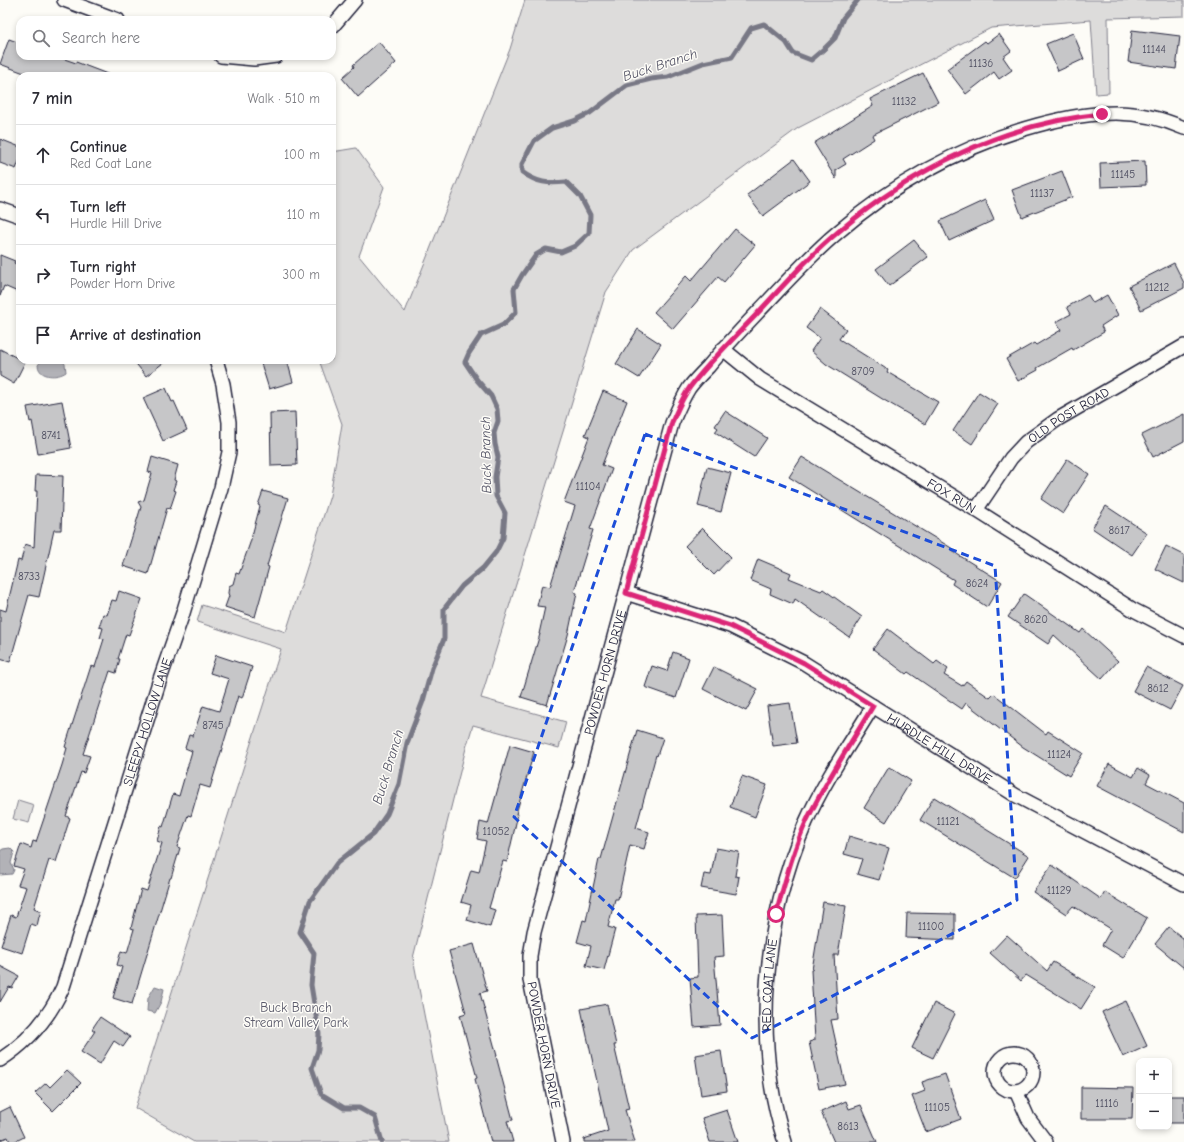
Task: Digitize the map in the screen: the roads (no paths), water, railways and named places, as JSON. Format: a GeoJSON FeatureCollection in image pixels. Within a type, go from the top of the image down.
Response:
{"type":"FeatureCollection","features":[{"type":"Feature","properties":{"kind":"street"},"geometry":{"type":"LineString","coordinates":[[64,0],[107,16]]}},
{"type":"Feature","properties":{"kind":"street"},"geometry":{"type":"LineString","coordinates":[[336,22],[355,0]]}},
{"type":"Feature","properties":{"kind":"street","name":"POWDER HORN DRIVE"},"geometry":{"type":"LineString","coordinates":[[563,1142],[530,980],[530,956],[534,932],[672,422],[679,405],[689,388],[722,350],[803,265],[837,232],[887,194],[920,174],[982,144],[1014,132],[1080,116],[1117,113],[1132,114],[1154,118],[1184,128]]}},
{"type":"Feature","properties":{"kind":"street"},"geometry":{"type":"LineString","coordinates":[[0,209],[16,215]]}},
{"type":"Feature","properties":{"kind":"street","name":"OLD POST ROAD"},"geometry":{"type":"LineString","coordinates":[[976,510],[1011,458],[1026,442],[1058,419],[1184,346]]}},
{"type":"Feature","properties":{"kind":"street","name":"FOX RUN"},"geometry":{"type":"LineString","coordinates":[[722,350],[760,379],[976,510],[1132,609],[1184,636]]}},
{"type":"Feature","properties":{"kind":"street","name":"SLEEPY HOLLOW LANE"},"geometry":{"type":"LineString","coordinates":[[0,1060],[16,1050],[33,1033],[49,1014],[63,987],[160,679],[183,613],[221,488],[229,452],[229,422],[223,384],[217,364]]}},
{"type":"Feature","properties":{"kind":"street","name":"HURDLE HILL DRIVE"},"geometry":{"type":"LineString","coordinates":[[626,593],[730,626],[804,663],[1015,796],[1184,884]]}},
{"type":"Feature","properties":{"kind":"street","name":"RED COAT LANE"},"geometry":{"type":"LineString","coordinates":[[785,1142],[773,1090],[766,1009],[767,976],[776,914],[796,845],[807,820],[827,782],[873,706]]}},
{"type":"Feature","properties":{"kind":"street"},"geometry":{"type":"LineString","coordinates":[[1016,1091],[1028,1118],[1046,1142]]}},
{"type":"Feature","properties":{"kind":"waterway","name":"Buck Branch"},"geometry":{"type":"LineString","coordinates":[[382,1142],[375,1117],[359,1108],[344,1108],[321,1094],[312,1068],[318,1050],[319,1034],[311,985],[314,953],[300,932],[310,901],[337,863],[373,834],[387,814],[399,784],[407,743],[423,701],[432,668],[444,639],[444,609],[462,586],[483,568],[496,552],[503,538],[505,513],[496,496],[495,477],[498,457],[494,433],[498,421],[497,409],[491,396],[477,380],[465,362],[481,335],[503,325],[516,312],[514,289],[536,255],[546,249],[561,252],[575,246],[589,233],[590,215],[580,196],[566,182],[548,183],[538,181],[522,172],[522,164],[534,141],[552,128],[574,121],[590,113],[627,85],[651,79],[668,77],[703,63],[732,57],[751,28],[764,24],[786,42],[793,53],[811,60],[835,38],[843,18],[858,0]]}},
{"type":"Feature","properties":{"kind":"park label","name":"Buck Branch Stream Valley Park"},"geometry":{"type":"Point","coordinates":[296,1014]}}]}
